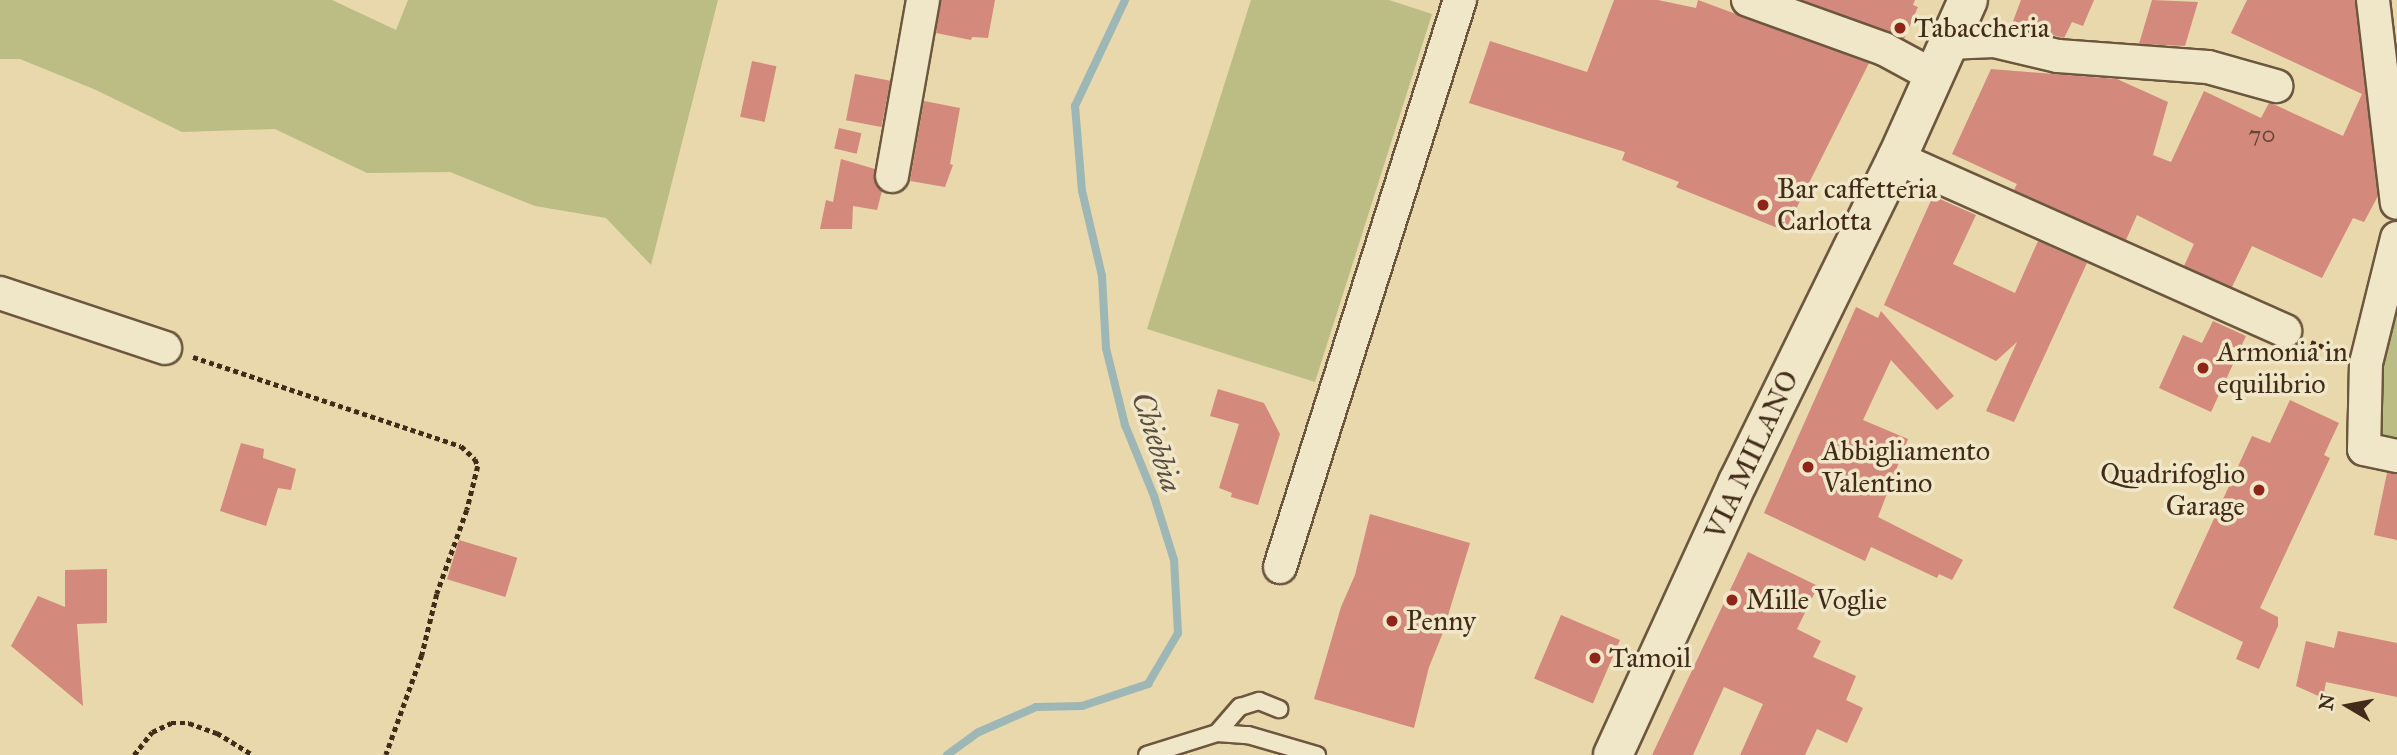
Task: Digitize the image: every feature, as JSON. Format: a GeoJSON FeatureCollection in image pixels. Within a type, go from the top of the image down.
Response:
{"type":"FeatureCollection","features":[{"type":"Feature","properties":{"kind":"main road","name":"VIA MILANO"},"geometry":{"type":"LineString","coordinates":[[1613,755],[1738,482],[1897,158],[1968,0]]}},
{"type":"Feature","properties":{"kind":"street"},"geometry":{"type":"LineString","coordinates":[[892,176],[923,0]]}},
{"type":"Feature","properties":{"kind":"street"},"geometry":{"type":"LineString","coordinates":[[1280,567],[1460,0]]}},
{"type":"Feature","properties":{"kind":"street"},"geometry":{"type":"LineString","coordinates":[[1748,0],[1884,49],[1940,59],[1994,41],[2058,56],[2208,67],[2276,86]]}},
{"type":"Feature","properties":{"kind":"street"},"geometry":{"type":"LineString","coordinates":[[2373,0],[2397,203]]}},
{"type":"Feature","properties":{"kind":"street"},"geometry":{"type":"LineString","coordinates":[[1897,158],[2284,331]]}},
{"type":"Feature","properties":{"kind":"street"},"geometry":{"type":"LineString","coordinates":[[2397,238],[2365,363],[2364,449],[2397,456]]}},
{"type":"Feature","properties":{"kind":"street"},"geometry":{"type":"LineString","coordinates":[[0,293],[165,348]]}},
{"type":"Feature","properties":{"kind":"lane"},"geometry":{"type":"LineString","coordinates":[[1217,733],[1240,707],[1259,701],[1279,709]]}},
{"type":"Feature","properties":{"kind":"lane"},"geometry":{"type":"LineString","coordinates":[[1147,755],[1217,733],[1248,735],[1317,755]]}},
{"type":"Feature","properties":{"kind":"path"},"geometry":{"type":"LineString","coordinates":[[2284,331],[2365,363]]}},
{"type":"Feature","properties":{"kind":"path"},"geometry":{"type":"LineString","coordinates":[[165,348],[461,446],[475,459],[478,466],[467,510],[437,594],[422,655],[386,755]]}},
{"type":"Feature","properties":{"kind":"path"},"geometry":{"type":"LineString","coordinates":[[134,755],[152,732],[171,723],[189,723],[217,733],[253,755]]}},
{"type":"Feature","properties":{"kind":"green space"},"geometry":{"type":"Polygon","coordinates":[[[0,0],[332,0],[396,30],[408,0],[718,0],[651,265],[606,218],[535,206],[450,172],[367,173],[275,129],[182,132],[96,90],[20,59],[0,59],[0,0]]]}},
{"type":"Feature","properties":{"kind":"green space"},"geometry":{"type":"Polygon","coordinates":[[[1251,0],[1389,0],[1432,14],[1315,382],[1147,329],[1251,0]]]}},
{"type":"Feature","properties":{"kind":"green space"},"geometry":{"type":"Polygon","coordinates":[[[2397,262],[2397,444],[2373,438],[2371,360],[2397,262]]]}},
{"type":"Feature","properties":{"kind":"building"},"geometry":{"type":"Polygon","coordinates":[[[941,0],[995,0],[988,38],[972,37],[971,40],[936,33],[941,0]]]}},
{"type":"Feature","properties":{"kind":"building"},"geometry":{"type":"Polygon","coordinates":[[[1614,0],[1658,0],[1696,8],[1698,0],[1869,63],[1785,231],[1676,187],[1679,182],[1622,160],[1625,152],[1469,103],[1490,41],[1587,72],[1614,0]]]}},
{"type":"Feature","properties":{"kind":"building"},"geometry":{"type":"Polygon","coordinates":[[[1802,0],[1915,0],[1913,5],[1918,7],[1904,39],[1802,0]]]}},
{"type":"Feature","properties":{"kind":"building"},"geometry":{"type":"Polygon","coordinates":[[[2021,0],[2094,0],[2083,26],[2072,22],[2064,38],[2012,24],[2021,0]]]}},
{"type":"Feature","properties":{"kind":"building"},"geometry":{"type":"Polygon","coordinates":[[[2152,0],[2198,2],[2185,46],[2139,44],[2152,0]]]}},
{"type":"Feature","properties":{"kind":"building"},"geometry":{"type":"Polygon","coordinates":[[[2247,0],[2355,0],[2378,196],[2364,222],[2353,218],[2322,278],[2252,246],[2232,287],[2184,266],[2194,244],[2137,215],[2126,240],[2014,190],[2017,184],[1952,154],[1991,69],[2117,79],[2168,102],[2153,155],[2171,162],[2204,91],[2261,118],[2269,103],[2273,104],[2343,136],[2362,94],[2231,33],[2247,0]]]}},
{"type":"Feature","properties":{"kind":"building"},"geometry":{"type":"Polygon","coordinates":[[[752,61],[776,66],[765,122],[740,117],[752,61]]]}},
{"type":"Feature","properties":{"kind":"building"},"geometry":{"type":"Polygon","coordinates":[[[855,74],[890,81],[881,127],[846,120],[855,74]]]}},
{"type":"Feature","properties":{"kind":"building"},"geometry":{"type":"Polygon","coordinates":[[[924,101],[960,108],[950,164],[953,165],[945,187],[910,181],[924,101]]]}},
{"type":"Feature","properties":{"kind":"building"},"geometry":{"type":"Polygon","coordinates":[[[839,128],[861,133],[857,154],[834,148],[839,128]]]}},
{"type":"Feature","properties":{"kind":"building"},"geometry":{"type":"Polygon","coordinates":[[[841,159],[875,169],[875,182],[882,191],[877,210],[853,206],[852,229],[820,229],[826,200],[833,202],[841,159]]]}},
{"type":"Feature","properties":{"kind":"building"},"geometry":{"type":"Polygon","coordinates":[[[1933,196],[1976,215],[1953,264],[2015,293],[2038,241],[2087,263],[2014,422],[1986,411],[2017,342],[1996,361],[1884,305],[1933,196]]]}},
{"type":"Feature","properties":{"kind":"building"},"geometry":{"type":"Polygon","coordinates":[[[1856,307],[1878,318],[1881,311],[1954,396],[1937,410],[1891,360],[1863,420],[1908,439],[1878,517],[1963,560],[1952,580],[1939,574],[1937,578],[1871,547],[1865,561],[1764,513],[1856,307]]]}},
{"type":"Feature","properties":{"kind":"building"},"geometry":{"type":"Polygon","coordinates":[[[2213,321],[2246,336],[2211,412],[2159,388],[2183,335],[2202,343],[2213,321]]]}},
{"type":"Feature","properties":{"kind":"building"},"geometry":{"type":"Polygon","coordinates":[[[1218,389],[1264,403],[1280,434],[1258,505],[1231,497],[1232,493],[1219,488],[1239,424],[1210,416],[1218,389]]]}},
{"type":"Feature","properties":{"kind":"building"},"geometry":{"type":"Polygon","coordinates":[[[2290,400],[2339,423],[2324,455],[2330,458],[2260,608],[2278,617],[2278,626],[2259,669],[2236,659],[2243,642],[2173,608],[2252,436],[2270,443],[2290,400]]]}},
{"type":"Feature","properties":{"kind":"building"},"geometry":{"type":"Polygon","coordinates":[[[241,443],[264,449],[263,458],[296,469],[291,490],[278,488],[266,526],[220,511],[241,443]]]}},
{"type":"Feature","properties":{"kind":"building"},"geometry":{"type":"Polygon","coordinates":[[[2387,473],[2397,474],[2397,540],[2374,535],[2387,473]]]}},
{"type":"Feature","properties":{"kind":"building","name":"Penny"},"geometry":{"type":"Polygon","coordinates":[[[1370,514],[1470,543],[1442,635],[1429,667],[1414,728],[1314,699],[1341,607],[1355,575],[1370,514]]]}},
{"type":"Feature","properties":{"kind":"building"},"geometry":{"type":"Polygon","coordinates":[[[459,540],[517,558],[505,597],[447,579],[459,540]]]}},
{"type":"Feature","properties":{"kind":"building"},"geometry":{"type":"Polygon","coordinates":[[[1748,552],[1818,586],[1797,629],[1821,641],[1813,657],[1856,676],[1846,700],[1863,708],[1847,743],[1817,729],[1805,755],[1740,755],[1763,704],[1724,687],[1693,755],[1652,755],[1748,552]]]}},
{"type":"Feature","properties":{"kind":"building"},"geometry":{"type":"Polygon","coordinates":[[[107,569],[107,623],[77,624],[83,706],[11,646],[38,596],[65,607],[65,570],[107,569]]]}},
{"type":"Feature","properties":{"kind":"building"},"geometry":{"type":"Polygon","coordinates":[[[1561,615],[1620,640],[1593,704],[1534,679],[1561,615]]]}},
{"type":"Feature","properties":{"kind":"building"},"geometry":{"type":"Polygon","coordinates":[[[2338,631],[2397,643],[2397,697],[2326,682],[2323,698],[2296,686],[2306,641],[2334,648],[2338,631]]]}},
{"type":"Feature","properties":{"kind":"waterway","name":"Chiebbia"},"geometry":{"type":"LineString","coordinates":[[947,755],[979,732],[1036,707],[1082,706],[1148,684],[1178,633],[1174,560],[1154,496],[1125,425],[1106,348],[1102,276],[1082,191],[1075,106],[1125,0]]}},
{"type":"Feature","properties":{"kind":"place","name":"Tabaccheria"},"geometry":{"type":"Point","coordinates":[1900,28]}},
{"type":"Feature","properties":{"kind":"place","name":"Bar caffetteria Carlotta"},"geometry":{"type":"Point","coordinates":[1763,205]}},
{"type":"Feature","properties":{"kind":"place","name":"Armonia in equilibrio"},"geometry":{"type":"Point","coordinates":[2203,368]}},
{"type":"Feature","properties":{"kind":"place","name":"Abbigliamento Valentino"},"geometry":{"type":"Point","coordinates":[1808,467]}},
{"type":"Feature","properties":{"kind":"place","name":"Quadrifoglio Garage"},"geometry":{"type":"Point","coordinates":[2259,490]}},
{"type":"Feature","properties":{"kind":"place","name":"Mille Voglie"},"geometry":{"type":"Point","coordinates":[1732,600]}},
{"type":"Feature","properties":{"kind":"place","name":"Penny"},"geometry":{"type":"Point","coordinates":[1392,621]}},
{"type":"Feature","properties":{"kind":"place","name":"Tamoil"},"geometry":{"type":"Point","coordinates":[1595,658]}}]}
